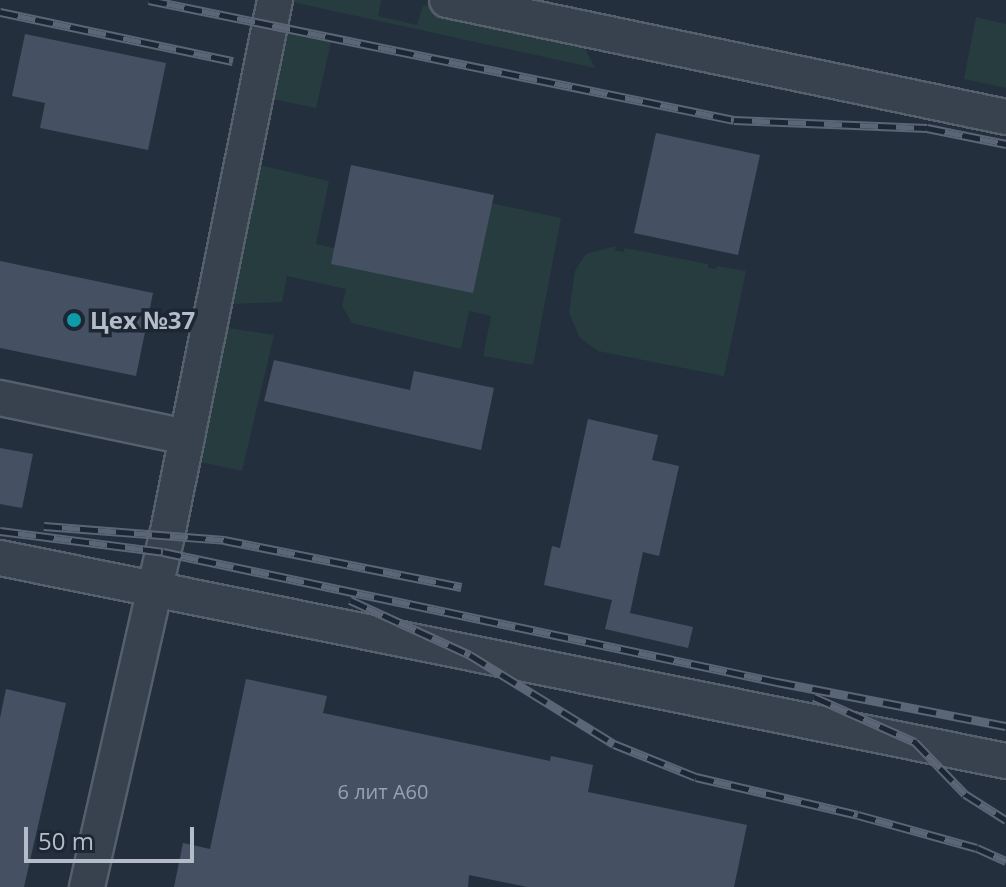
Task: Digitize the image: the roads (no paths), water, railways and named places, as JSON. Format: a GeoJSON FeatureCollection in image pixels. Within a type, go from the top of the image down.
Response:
{"type":"FeatureCollection","features":[{"type":"Feature","properties":{"kind":"lane"},"geometry":{"type":"LineString","coordinates":[[87,887],[187,437],[275,0]]}},
{"type":"Feature","properties":{"kind":"lane"},"geometry":{"type":"LineString","coordinates":[[447,0],[1006,117]]}},
{"type":"Feature","properties":{"kind":"lane"},"geometry":{"type":"LineString","coordinates":[[0,398],[187,437]]}},
{"type":"Feature","properties":{"kind":"lane"},"geometry":{"type":"LineString","coordinates":[[0,558],[1006,761]]}},
{"type":"Feature","properties":{"kind":"railway"},"geometry":{"type":"LineString","coordinates":[[149,0],[734,120],[927,128],[1006,144]]}},
{"type":"Feature","properties":{"kind":"railway"},"geometry":{"type":"LineString","coordinates":[[0,12],[233,61]]}},
{"type":"Feature","properties":{"kind":"railway"},"geometry":{"type":"LineString","coordinates":[[44,526],[224,540],[461,587]]}},
{"type":"Feature","properties":{"kind":"railway"},"geometry":{"type":"LineString","coordinates":[[0,531],[163,552],[777,682],[1006,726]]}},
{"type":"Feature","properties":{"kind":"railway"},"geometry":{"type":"LineString","coordinates":[[350,600],[470,655],[614,744],[696,777],[858,815],[977,848],[1006,861]]}},
{"type":"Feature","properties":{"kind":"railway"},"geometry":{"type":"LineString","coordinates":[[814,697],[915,742],[965,794],[1006,820]]}},
{"type":"Feature","properties":{"kind":"place","name":"Цех №37"},"geometry":{"type":"Point","coordinates":[74,320]}}]}
